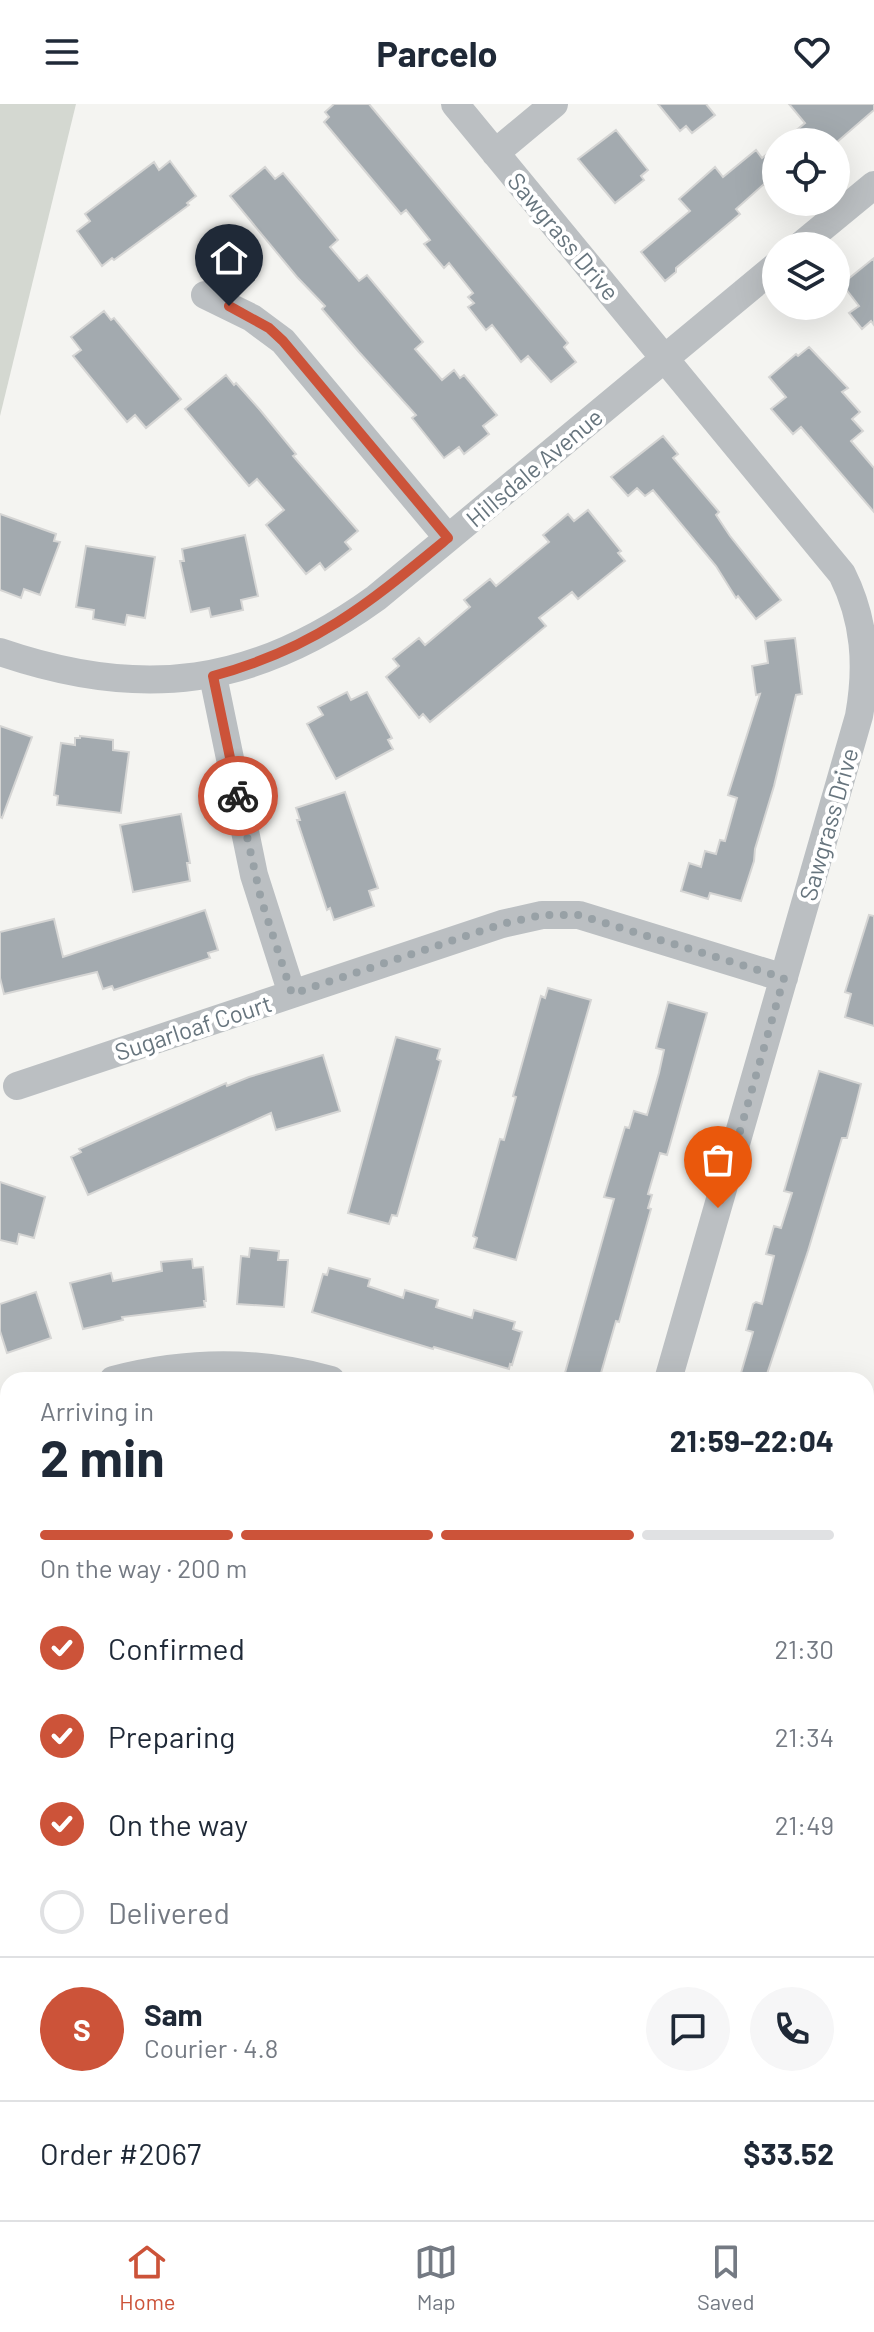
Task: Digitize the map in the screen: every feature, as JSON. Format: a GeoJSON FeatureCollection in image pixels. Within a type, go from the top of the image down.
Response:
{"type":"FeatureCollection","features":[{"type":"Feature","properties":{"kind":"street","name":"Sawgrass Drive"},"geometry":{"type":"LineString","coordinates":[[455,104],[842,574],[857,610],[865,664],[859,716],[670,1372]]}},
{"type":"Feature","properties":{"kind":"street"},"geometry":{"type":"LineString","coordinates":[[495,153],[554,104]]}},
{"type":"Feature","properties":{"kind":"street"},"geometry":{"type":"LineString","coordinates":[[817,232],[874,185]]}},
{"type":"Feature","properties":{"kind":"street","name":"Hillsdale Avenue"},"geometry":{"type":"LineString","coordinates":[[0,652],[40,665],[114,678],[183,679],[213,676],[262,660],[321,633],[376,598],[762,278]]}},
{"type":"Feature","properties":{"kind":"street"},"geometry":{"type":"LineString","coordinates":[[205,295],[252,318],[283,341],[448,538]]}},
{"type":"Feature","properties":{"kind":"street"},"geometry":{"type":"LineString","coordinates":[[213,676],[254,875],[292,994]]}},
{"type":"Feature","properties":{"kind":"street","name":"Sugarloaf Court"},"geometry":{"type":"LineString","coordinates":[[17,1086],[524,918],[561,914],[599,920],[784,978]]}},
{"type":"Feature","properties":{"kind":"street"},"geometry":{"type":"LineString","coordinates":[[151,1372],[210,1365],[267,1367],[292,1372]]}},
{"type":"Feature","properties":{"kind":"shaded area"},"geometry":{"type":"Polygon","coordinates":[[[0,104],[76,104],[0,416],[0,104]]]}},
{"type":"Feature","properties":{"kind":"building"},"geometry":{"type":"Polygon","coordinates":[[[334,104],[369,104],[568,343],[564,347],[576,362],[551,382],[528,356],[521,362],[492,325],[486,330],[468,307],[474,303],[468,297],[473,293],[449,263],[444,268],[424,244],[430,240],[406,210],[401,214],[324,122],[329,117],[325,112],[334,104]]]}},
{"type":"Feature","properties":{"kind":"building"},"geometry":{"type":"Polygon","coordinates":[[[658,104],[706,104],[715,115],[692,133],[686,126],[680,131],[658,104]]]}},
{"type":"Feature","properties":{"kind":"building"},"geometry":{"type":"Polygon","coordinates":[[[789,104],[874,104],[874,110],[850,131],[850,128],[799,128],[805,123],[789,104]]]}},
{"type":"Feature","properties":{"kind":"building"},"geometry":{"type":"Polygon","coordinates":[[[616,130],[648,170],[641,176],[644,180],[615,203],[578,159],[616,130]]]}},
{"type":"Feature","properties":{"kind":"building"},"geometry":{"type":"Polygon","coordinates":[[[756,150],[762,158],[762,186],[736,209],[740,214],[665,281],[641,252],[690,211],[679,199],[715,167],[723,177],[756,150]]]}},
{"type":"Feature","properties":{"kind":"building"},"geometry":{"type":"Polygon","coordinates":[[[170,161],[196,196],[187,203],[189,205],[102,266],[77,231],[90,221],[85,214],[154,162],[159,170],[170,161]]]}},
{"type":"Feature","properties":{"kind":"building"},"geometry":{"type":"Polygon","coordinates":[[[265,167],[275,179],[283,173],[338,240],[330,247],[359,281],[367,275],[423,342],[415,349],[442,380],[454,370],[460,378],[464,375],[497,415],[483,426],[489,434],[464,454],[459,447],[444,458],[412,418],[416,415],[322,309],[325,306],[230,196],[265,167]]]}},
{"type":"Feature","properties":{"kind":"building"},"geometry":{"type":"Polygon","coordinates":[[[874,258],[874,325],[871,321],[862,329],[850,314],[859,306],[850,294],[850,278],[874,258]]]}},
{"type":"Feature","properties":{"kind":"building"},"geometry":{"type":"Polygon","coordinates":[[[104,311],[111,320],[114,318],[181,399],[146,428],[135,415],[127,422],[73,356],[81,350],[71,337],[104,311]]]}},
{"type":"Feature","properties":{"kind":"building"},"geometry":{"type":"Polygon","coordinates":[[[809,347],[848,388],[842,392],[860,412],[852,419],[863,431],[851,441],[874,468],[874,512],[801,427],[793,434],[771,409],[786,397],[769,377],[809,347]]]}},
{"type":"Feature","properties":{"kind":"building"},"geometry":{"type":"Polygon","coordinates":[[[226,375],[260,410],[296,454],[293,456],[358,531],[345,542],[351,549],[325,570],[320,563],[306,574],[266,525],[284,510],[257,479],[249,486],[185,409],[226,375]]]}},
{"type":"Feature","properties":{"kind":"building"},"geometry":{"type":"Polygon","coordinates":[[[663,436],[678,454],[673,458],[719,512],[716,515],[730,536],[781,600],[756,619],[738,596],[736,598],[716,566],[653,490],[645,496],[637,488],[628,496],[611,477],[663,436]]]}},
{"type":"Feature","properties":{"kind":"building"},"geometry":{"type":"Polygon","coordinates":[[[588,510],[621,551],[618,553],[625,561],[578,599],[572,592],[539,618],[546,626],[430,722],[423,714],[419,718],[386,677],[399,666],[393,659],[419,638],[425,645],[470,607],[464,600],[490,579],[496,586],[549,542],[543,535],[568,514],[574,521],[588,510]]]}},
{"type":"Feature","properties":{"kind":"building"},"geometry":{"type":"Polygon","coordinates":[[[0,514],[56,534],[54,541],[60,542],[40,595],[24,589],[21,598],[0,590],[0,514]]]}},
{"type":"Feature","properties":{"kind":"building"},"geometry":{"type":"Polygon","coordinates":[[[245,535],[258,596],[241,600],[243,610],[211,617],[209,608],[191,612],[180,561],[184,561],[182,549],[245,535]]]}},
{"type":"Feature","properties":{"kind":"building"},"geometry":{"type":"Polygon","coordinates":[[[86,546],[155,557],[145,618],[127,615],[125,625],[93,619],[94,610],[76,607],[86,546]]]}},
{"type":"Feature","properties":{"kind":"building"},"geometry":{"type":"Polygon","coordinates":[[[795,638],[802,694],[796,695],[741,901],[710,893],[708,899],[681,891],[689,863],[701,867],[705,851],[716,854],[720,840],[725,841],[737,798],[728,795],[760,694],[756,695],[752,666],[768,663],[765,641],[795,638]]]}},
{"type":"Feature","properties":{"kind":"building"},"geometry":{"type":"Polygon","coordinates":[[[347,692],[351,700],[367,692],[392,738],[388,740],[393,749],[336,779],[307,724],[323,715],[318,707],[347,692]]]}},
{"type":"Feature","properties":{"kind":"building"},"geometry":{"type":"Polygon","coordinates":[[[0,726],[32,737],[2,818],[0,817],[0,726]]]}},
{"type":"Feature","properties":{"kind":"building"},"geometry":{"type":"Polygon","coordinates":[[[75,738],[113,740],[113,750],[129,752],[121,813],[57,805],[58,796],[54,795],[61,743],[75,745],[75,738]]]}},
{"type":"Feature","properties":{"kind":"building"},"geometry":{"type":"Polygon","coordinates":[[[345,792],[378,888],[369,891],[374,906],[334,920],[330,908],[327,910],[297,820],[300,820],[296,808],[345,792]]]}},
{"type":"Feature","properties":{"kind":"building"},"geometry":{"type":"Polygon","coordinates":[[[181,814],[190,881],[133,892],[120,825],[181,814]]]}},
{"type":"Feature","properties":{"kind":"building"},"geometry":{"type":"Polygon","coordinates":[[[205,910],[218,950],[208,953],[210,958],[114,990],[112,986],[103,989],[97,972],[4,994],[0,978],[0,932],[54,919],[63,957],[205,910]]]}},
{"type":"Feature","properties":{"kind":"building"},"geometry":{"type":"Polygon","coordinates":[[[869,915],[874,916],[874,1026],[845,1017],[851,994],[845,992],[869,915]]]}},
{"type":"Feature","properties":{"kind":"building"},"geometry":{"type":"Polygon","coordinates":[[[548,988],[591,1000],[516,1260],[474,1248],[477,1238],[473,1236],[500,1139],[504,1140],[541,996],[545,998],[548,988]]]}},
{"type":"Feature","properties":{"kind":"building"},"geometry":{"type":"Polygon","coordinates":[[[668,1002],[707,1013],[667,1155],[660,1153],[648,1194],[652,1195],[648,1208],[651,1209],[601,1372],[565,1372],[614,1199],[604,1197],[625,1127],[629,1128],[634,1111],[647,1115],[664,1050],[656,1048],[668,1002]]]}},
{"type":"Feature","properties":{"kind":"building"},"geometry":{"type":"Polygon","coordinates":[[[396,1037],[440,1049],[437,1059],[441,1061],[397,1216],[392,1215],[389,1224],[348,1213],[396,1037]]]}},
{"type":"Feature","properties":{"kind":"building"},"geometry":{"type":"Polygon","coordinates":[[[323,1055],[340,1111],[276,1130],[271,1113],[88,1195],[71,1157],[81,1152],[79,1149],[226,1083],[227,1086],[323,1055]]]}},
{"type":"Feature","properties":{"kind":"building"},"geometry":{"type":"Polygon","coordinates":[[[819,1071],[861,1084],[847,1138],[842,1138],[768,1372],[741,1372],[753,1332],[746,1330],[753,1304],[762,1304],[774,1256],[766,1254],[774,1226],[781,1228],[792,1193],[784,1191],[819,1071]]]}},
{"type":"Feature","properties":{"kind":"building"},"geometry":{"type":"Polygon","coordinates":[[[0,1182],[45,1197],[34,1238],[19,1234],[17,1244],[0,1240],[0,1182]]]}},
{"type":"Feature","properties":{"kind":"building"},"geometry":{"type":"Polygon","coordinates":[[[250,1248],[279,1251],[278,1260],[288,1260],[284,1307],[237,1304],[241,1256],[249,1257],[250,1248]]]}},
{"type":"Feature","properties":{"kind":"building"},"geometry":{"type":"Polygon","coordinates":[[[192,1259],[193,1268],[203,1267],[205,1307],[122,1317],[123,1320],[83,1329],[70,1283],[111,1273],[113,1281],[162,1271],[161,1262],[192,1259]]]}},
{"type":"Feature","properties":{"kind":"building"},"geometry":{"type":"Polygon","coordinates":[[[329,1268],[370,1279],[368,1286],[403,1298],[405,1290],[438,1300],[436,1307],[472,1318],[474,1310],[515,1322],[513,1329],[522,1332],[512,1365],[509,1369],[433,1349],[312,1312],[323,1274],[327,1275],[329,1268]]]}},
{"type":"Feature","properties":{"kind":"building"},"geometry":{"type":"Polygon","coordinates":[[[36,1292],[51,1338],[7,1353],[0,1331],[0,1304],[36,1292]]]}},
{"type":"Feature","properties":{"kind":"way so far"},"geometry":{"type":"LineString","coordinates":[[238,796],[261,899],[292,994],[502,924],[561,914],[599,920],[784,978],[718,1208]]}},
{"type":"Feature","properties":{"kind":"route"},"geometry":{"type":"LineString","coordinates":[[229,306],[269,328],[283,341],[448,538],[350,617],[296,647],[213,676],[238,796]]}}]}
